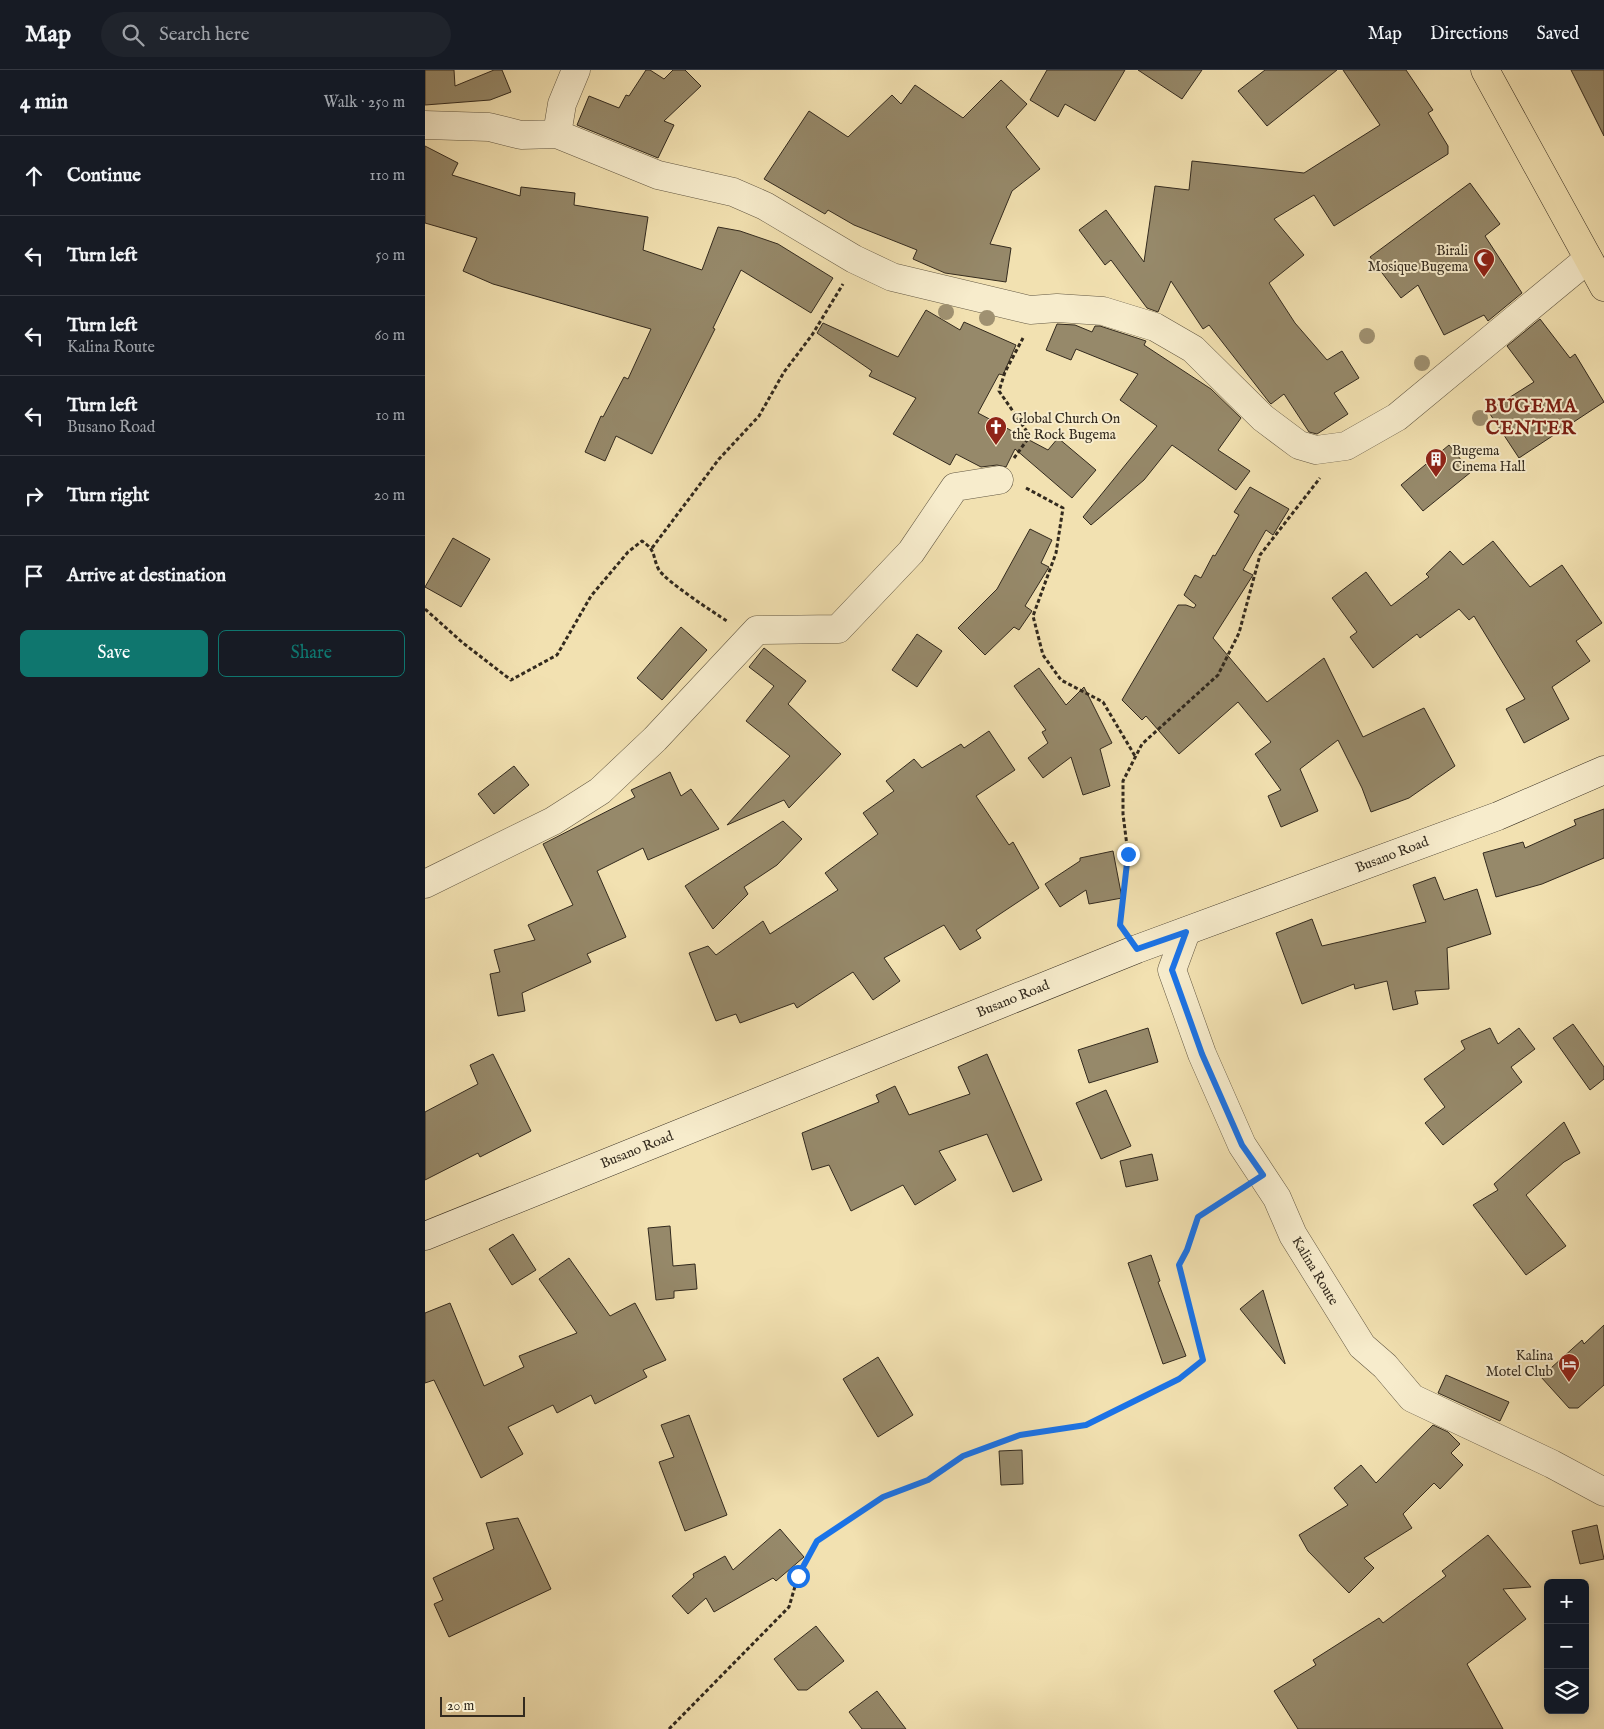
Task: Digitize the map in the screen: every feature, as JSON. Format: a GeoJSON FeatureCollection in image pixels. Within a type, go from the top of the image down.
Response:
{"type":"FeatureCollection","features":[{"type":"Feature","properties":{"kind":"main road"},"geometry":{"type":"LineString","coordinates":[[1485,70],[1604,287]]}},
{"type":"Feature","properties":{"kind":"street"},"geometry":{"type":"LineString","coordinates":[[557,134],[562,104],[576,70]]}},
{"type":"Feature","properties":{"kind":"street"},"geometry":{"type":"LineString","coordinates":[[425,126],[489,127],[521,135],[557,134],[659,175],[733,192],[765,206],[854,259],[893,277],[1030,310],[1057,308],[1103,311],[1155,328],[1193,348],[1263,418],[1299,445],[1316,450],[1346,446],[1397,417],[1589,259]]}},
{"type":"Feature","properties":{"kind":"street"},"geometry":{"type":"LineString","coordinates":[[425,884],[553,821],[600,791],[655,739],[757,630],[838,629],[911,552],[955,487],[999,480]]}},
{"type":"Feature","properties":{"kind":"street","name":"Busano Road"},"geometry":{"type":"LineString","coordinates":[[425,1236],[1137,949],[1497,816],[1604,770]]}},
{"type":"Feature","properties":{"kind":"street","name":"Kalina Route"},"geometry":{"type":"LineString","coordinates":[[1186,932],[1172,970],[1202,1054],[1242,1145],[1263,1175],[1283,1209],[1293,1235],[1362,1346],[1385,1366],[1412,1398],[1552,1464],[1604,1492]]}},
{"type":"Feature","properties":{"kind":"path"},"geometry":{"type":"LineString","coordinates":[[652,548],[719,459],[759,416],[784,372],[812,335],[842,288],[854,259]]}},
{"type":"Feature","properties":{"kind":"path"},"geometry":{"type":"LineString","coordinates":[[1030,310],[1025,335],[1005,372],[999,392],[1030,436],[999,480],[1016,482],[1063,508],[1056,552],[1033,616],[1043,655],[1061,680],[1103,702],[1135,756]]}},
{"type":"Feature","properties":{"kind":"path"},"geometry":{"type":"LineString","coordinates":[[1137,949],[1120,925],[1128,854],[1123,814],[1123,781],[1143,744],[1218,674],[1239,633],[1261,555],[1346,446]]}},
{"type":"Feature","properties":{"kind":"path"},"geometry":{"type":"LineString","coordinates":[[425,609],[463,643],[511,680],[557,655],[591,596],[628,552],[642,542],[652,548],[660,571],[705,607],[735,626],[757,630]]}},
{"type":"Feature","properties":{"kind":"path"},"geometry":{"type":"LineString","coordinates":[[669,1729],[789,1607],[798,1576],[817,1541],[847,1520],[883,1497],[928,1480],[963,1456],[1020,1435],[1086,1425],[1179,1379],[1203,1360],[1179,1265],[1187,1250],[1198,1217],[1263,1175]]}},
{"type":"Feature","properties":{"kind":"building"},"geometry":{"type":"Polygon","coordinates":[[[425,70],[454,70],[455,86],[494,70],[502,70],[511,92],[490,100],[425,105],[425,70]]]}},
{"type":"Feature","properties":{"kind":"building"},"geometry":{"type":"Polygon","coordinates":[[[646,70],[650,70],[664,79],[673,70],[685,70],[701,86],[664,121],[674,125],[658,158],[577,125],[589,96],[619,108],[626,95],[629,96],[646,70]]]}},
{"type":"Feature","properties":{"kind":"building"},"geometry":{"type":"Polygon","coordinates":[[[1047,70],[1125,70],[1095,121],[1065,104],[1058,117],[1030,100],[1047,70]]]}},
{"type":"Feature","properties":{"kind":"building"},"geometry":{"type":"Polygon","coordinates":[[[1138,70],[1202,70],[1182,99],[1138,70]]]}},
{"type":"Feature","properties":{"kind":"building"},"geometry":{"type":"Polygon","coordinates":[[[1265,70],[1337,70],[1267,126],[1238,91],[1265,70]]]}},
{"type":"Feature","properties":{"kind":"building"},"geometry":{"type":"Polygon","coordinates":[[[1343,70],[1406,70],[1433,110],[1428,113],[1448,146],[1448,154],[1334,226],[1314,195],[1274,219],[1304,255],[1269,283],[1295,323],[1327,360],[1342,351],[1359,378],[1334,393],[1348,414],[1317,434],[1309,432],[1284,394],[1271,404],[1269,402],[1209,325],[1203,329],[1171,281],[1158,312],[1147,308],[1111,260],[1105,265],[1079,230],[1106,210],[1144,262],[1155,186],[1189,190],[1192,161],[1304,173],[1380,125],[1343,70]]]}},
{"type":"Feature","properties":{"kind":"building"},"geometry":{"type":"Polygon","coordinates":[[[1571,70],[1604,70],[1604,136],[1571,70]]]}},
{"type":"Feature","properties":{"kind":"building"},"geometry":{"type":"Polygon","coordinates":[[[1001,80],[1027,104],[1006,127],[1040,169],[1012,191],[990,244],[1011,248],[1006,282],[945,273],[913,259],[917,250],[854,225],[828,210],[825,214],[764,179],[809,111],[848,137],[892,95],[901,104],[915,85],[963,118],[1001,80]]]}},
{"type":"Feature","properties":{"kind":"building"},"geometry":{"type":"Polygon","coordinates":[[[425,146],[458,163],[452,175],[520,196],[521,187],[575,193],[574,205],[648,217],[643,250],[702,270],[718,227],[740,231],[778,244],[833,278],[811,313],[741,270],[713,328],[715,329],[652,454],[616,436],[605,461],[585,452],[601,416],[603,417],[624,377],[628,379],[651,329],[493,284],[463,271],[477,238],[425,223],[425,146]]]}},
{"type":"Feature","properties":{"kind":"building"},"geometry":{"type":"Polygon","coordinates":[[[1470,183],[1500,224],[1485,236],[1522,293],[1488,321],[1484,315],[1444,335],[1418,285],[1401,298],[1370,257],[1470,183]]]}},
{"type":"Feature","properties":{"kind":"building"},"geometry":{"type":"Polygon","coordinates":[[[926,310],[960,330],[964,322],[1016,345],[1003,375],[999,374],[978,413],[1048,450],[1058,438],[1096,470],[1072,498],[1015,449],[1006,467],[997,465],[981,467],[956,454],[950,465],[893,434],[916,398],[869,376],[872,371],[817,333],[823,323],[898,357],[926,310]]]}},
{"type":"Feature","properties":{"kind":"building"},"geometry":{"type":"Polygon","coordinates":[[[1540,319],[1570,358],[1575,354],[1604,402],[1519,458],[1488,411],[1534,382],[1507,346],[1540,319]]]}},
{"type":"Feature","properties":{"kind":"building"},"geometry":{"type":"Polygon","coordinates":[[[1057,324],[1075,325],[1092,332],[1095,326],[1100,326],[1146,341],[1144,345],[1211,389],[1241,418],[1218,450],[1250,471],[1236,490],[1172,445],[1144,480],[1091,525],[1083,517],[1157,426],[1120,400],[1138,374],[1076,349],[1071,360],[1046,350],[1057,324]]]}},
{"type":"Feature","properties":{"kind":"building","name":"Bugema Cinema Hall"},"geometry":{"type":"Polygon","coordinates":[[[1449,445],[1471,472],[1423,511],[1401,485],[1449,445]]]}},
{"type":"Feature","properties":{"kind":"building"},"geometry":{"type":"Polygon","coordinates":[[[1250,487],[1289,509],[1273,535],[1266,530],[1243,570],[1253,575],[1213,638],[1267,702],[1324,658],[1363,737],[1424,708],[1455,766],[1409,798],[1371,812],[1362,788],[1338,740],[1300,769],[1318,811],[1281,827],[1268,796],[1281,790],[1255,754],[1271,742],[1238,702],[1179,754],[1146,716],[1142,720],[1122,700],[1178,605],[1194,608],[1196,605],[1184,595],[1195,575],[1201,578],[1213,555],[1215,556],[1239,515],[1234,512],[1250,487]]]}},
{"type":"Feature","properties":{"kind":"building"},"geometry":{"type":"Polygon","coordinates":[[[1030,529],[1052,540],[1041,563],[1049,567],[1025,606],[1032,611],[1019,630],[1014,627],[985,655],[958,628],[997,589],[1030,529]]]}},
{"type":"Feature","properties":{"kind":"building"},"geometry":{"type":"Polygon","coordinates":[[[453,538],[490,559],[461,607],[425,587],[453,538]]]}},
{"type":"Feature","properties":{"kind":"building"},"geometry":{"type":"Polygon","coordinates":[[[1493,541],[1530,587],[1562,565],[1602,623],[1576,641],[1590,661],[1552,687],[1569,719],[1524,743],[1506,709],[1525,699],[1474,616],[1469,620],[1459,609],[1420,638],[1417,634],[1373,668],[1350,637],[1357,632],[1332,598],[1366,572],[1391,606],[1429,577],[1426,574],[1450,551],[1463,565],[1493,541]]]}},
{"type":"Feature","properties":{"kind":"building"},"geometry":{"type":"Polygon","coordinates":[[[681,627],[707,650],[662,700],[637,678],[681,627]]]}},
{"type":"Feature","properties":{"kind":"building"},"geometry":{"type":"Polygon","coordinates":[[[917,634],[942,651],[917,687],[892,670],[917,634]]]}},
{"type":"Feature","properties":{"kind":"building"},"geometry":{"type":"Polygon","coordinates":[[[764,648],[806,681],[788,704],[841,754],[789,808],[784,800],[727,825],[790,756],[746,721],[774,686],[749,667],[764,648]]]}},
{"type":"Feature","properties":{"kind":"building"},"geometry":{"type":"Polygon","coordinates":[[[1039,668],[1066,705],[1084,687],[1112,743],[1100,749],[1110,786],[1083,795],[1071,757],[1043,778],[1028,758],[1048,743],[1042,732],[1046,730],[1014,686],[1039,668]]]}},
{"type":"Feature","properties":{"kind":"building"},"geometry":{"type":"Polygon","coordinates":[[[989,731],[1015,770],[976,796],[1009,845],[1013,842],[1039,888],[976,930],[981,938],[960,950],[944,925],[884,958],[900,981],[873,1000],[853,972],[797,1008],[794,1003],[740,1023],[736,1014],[716,1021],[689,953],[708,946],[716,955],[763,921],[770,934],[838,890],[825,873],[878,834],[863,813],[894,791],[886,781],[914,759],[922,768],[961,744],[964,748],[989,731]]]}},
{"type":"Feature","properties":{"kind":"building"},"geometry":{"type":"Polygon","coordinates":[[[514,766],[529,785],[494,814],[478,794],[514,766]]]}},
{"type":"Feature","properties":{"kind":"building"},"geometry":{"type":"Polygon","coordinates":[[[670,772],[681,796],[691,789],[719,829],[648,860],[643,848],[597,871],[626,937],[587,954],[591,962],[522,993],[525,1011],[498,1016],[490,974],[500,972],[494,950],[535,940],[528,925],[573,905],[543,844],[635,797],[631,790],[670,772]]]}},
{"type":"Feature","properties":{"kind":"building"},"geometry":{"type":"Polygon","coordinates":[[[1604,809],[1604,858],[1542,884],[1496,897],[1483,853],[1523,842],[1525,848],[1576,825],[1574,820],[1604,809]]]}},
{"type":"Feature","properties":{"kind":"building"},"geometry":{"type":"Polygon","coordinates":[[[783,821],[802,839],[777,865],[744,887],[748,894],[713,929],[685,886],[783,821]]]}},
{"type":"Feature","properties":{"kind":"building"},"geometry":{"type":"Polygon","coordinates":[[[1113,851],[1122,898],[1089,904],[1086,890],[1060,907],[1045,884],[1080,861],[1080,858],[1113,851]]]}},
{"type":"Feature","properties":{"kind":"building"},"geometry":{"type":"Polygon","coordinates":[[[1435,877],[1444,900],[1477,889],[1491,934],[1447,948],[1449,989],[1415,991],[1418,1004],[1393,1010],[1387,981],[1355,989],[1354,984],[1302,1004],[1276,933],[1312,919],[1322,946],[1426,922],[1413,885],[1435,877]]]}},
{"type":"Feature","properties":{"kind":"building"},"geometry":{"type":"Polygon","coordinates":[[[1573,1024],[1604,1067],[1604,1079],[1590,1090],[1553,1038],[1573,1024]]]}},
{"type":"Feature","properties":{"kind":"building"},"geometry":{"type":"Polygon","coordinates":[[[1148,1028],[1158,1062],[1089,1083],[1078,1050],[1148,1028]]]}},
{"type":"Feature","properties":{"kind":"building"},"geometry":{"type":"Polygon","coordinates":[[[1490,1028],[1498,1044],[1519,1028],[1535,1049],[1511,1067],[1522,1082],[1443,1145],[1425,1123],[1445,1107],[1424,1079],[1465,1049],[1461,1041],[1490,1028]]]}},
{"type":"Feature","properties":{"kind":"building"},"geometry":{"type":"Polygon","coordinates":[[[493,1054],[531,1131],[480,1157],[478,1153],[425,1180],[425,1112],[478,1084],[470,1065],[493,1054]]]}},
{"type":"Feature","properties":{"kind":"building"},"geometry":{"type":"Polygon","coordinates":[[[987,1054],[1042,1180],[1013,1192],[987,1134],[939,1151],[956,1180],[915,1205],[903,1185],[851,1211],[829,1165],[812,1170],[802,1133],[879,1102],[876,1095],[895,1086],[909,1115],[970,1094],[958,1067],[987,1054]]]}},
{"type":"Feature","properties":{"kind":"building"},"geometry":{"type":"Polygon","coordinates":[[[1106,1090],[1131,1146],[1101,1159],[1076,1103],[1106,1090]]]}},
{"type":"Feature","properties":{"kind":"building"},"geometry":{"type":"Polygon","coordinates":[[[1564,1122],[1580,1153],[1564,1162],[1526,1195],[1566,1246],[1526,1275],[1473,1205],[1498,1190],[1494,1184],[1564,1122]]]}},
{"type":"Feature","properties":{"kind":"building"},"geometry":{"type":"Polygon","coordinates":[[[1152,1154],[1158,1180],[1126,1187],[1120,1161],[1152,1154]]]}},
{"type":"Feature","properties":{"kind":"building"},"geometry":{"type":"Polygon","coordinates":[[[670,1226],[673,1266],[695,1264],[697,1289],[674,1291],[674,1298],[656,1300],[648,1228],[670,1226]]]}},
{"type":"Feature","properties":{"kind":"building"},"geometry":{"type":"Polygon","coordinates":[[[513,1234],[536,1270],[512,1285],[489,1249],[513,1234]]]}},
{"type":"Feature","properties":{"kind":"building"},"geometry":{"type":"Polygon","coordinates":[[[1151,1255],[1160,1281],[1158,1282],[1186,1356],[1163,1364],[1128,1263],[1151,1255]]]}},
{"type":"Feature","properties":{"kind":"building"},"geometry":{"type":"Polygon","coordinates":[[[569,1258],[610,1316],[635,1303],[666,1360],[643,1370],[647,1377],[595,1404],[591,1395],[557,1413],[553,1405],[508,1427],[523,1454],[481,1478],[434,1380],[425,1383],[425,1313],[450,1303],[484,1386],[524,1367],[519,1356],[577,1333],[539,1279],[569,1258]]]}},
{"type":"Feature","properties":{"kind":"building"},"geometry":{"type":"Polygon","coordinates":[[[1263,1290],[1285,1363],[1285,1364],[1240,1309],[1263,1290]]]}},
{"type":"Feature","properties":{"kind":"building"},"geometry":{"type":"Polygon","coordinates":[[[1604,1325],[1604,1385],[1578,1408],[1569,1408],[1541,1377],[1582,1340],[1584,1344],[1604,1325]]]}},
{"type":"Feature","properties":{"kind":"building"},"geometry":{"type":"Polygon","coordinates":[[[878,1357],[913,1415],[878,1437],[843,1379],[878,1357]]]}},
{"type":"Feature","properties":{"kind":"building"},"geometry":{"type":"Polygon","coordinates":[[[1446,1375],[1509,1402],[1500,1421],[1438,1393],[1446,1375]]]}},
{"type":"Feature","properties":{"kind":"building"},"geometry":{"type":"Polygon","coordinates":[[[689,1415],[727,1515],[685,1531],[659,1462],[674,1457],[661,1425],[689,1415]]]}},
{"type":"Feature","properties":{"kind":"building"},"geometry":{"type":"Polygon","coordinates":[[[1433,1425],[1448,1432],[1460,1444],[1451,1453],[1463,1465],[1440,1489],[1434,1483],[1403,1514],[1412,1528],[1364,1558],[1374,1568],[1349,1593],[1308,1551],[1299,1535],[1348,1505],[1334,1488],[1361,1465],[1376,1483],[1433,1425]]]}},
{"type":"Feature","properties":{"kind":"building"},"geometry":{"type":"Polygon","coordinates":[[[1022,1450],[1023,1484],[1001,1485],[999,1451],[1022,1450]]]}},
{"type":"Feature","properties":{"kind":"building"},"geometry":{"type":"Polygon","coordinates":[[[518,1518],[551,1589],[449,1637],[434,1604],[443,1600],[433,1578],[494,1549],[486,1523],[518,1518]]]}},
{"type":"Feature","properties":{"kind":"building"},"geometry":{"type":"Polygon","coordinates":[[[1597,1525],[1604,1559],[1580,1564],[1572,1531],[1597,1525]]]}},
{"type":"Feature","properties":{"kind":"building"},"geometry":{"type":"Polygon","coordinates":[[[780,1529],[804,1557],[776,1581],[773,1578],[714,1612],[706,1598],[688,1614],[672,1596],[694,1577],[693,1574],[725,1556],[733,1570],[780,1529]]]}},
{"type":"Feature","properties":{"kind":"building"},"geometry":{"type":"Polygon","coordinates":[[[1488,1535],[1531,1587],[1503,1589],[1526,1619],[1467,1664],[1503,1729],[1298,1729],[1274,1691],[1316,1665],[1313,1660],[1379,1618],[1383,1623],[1446,1576],[1442,1571],[1488,1535]]]}},
{"type":"Feature","properties":{"kind":"building"},"geometry":{"type":"Polygon","coordinates":[[[816,1626],[844,1661],[807,1690],[798,1690],[774,1659],[816,1626]]]}},
{"type":"Feature","properties":{"kind":"building"},"geometry":{"type":"Polygon","coordinates":[[[877,1691],[906,1729],[862,1729],[849,1712],[877,1691]]]}},
{"type":"Feature","properties":{"kind":"place","name":"Birali Mosique Bugema"},"geometry":{"type":"Point","coordinates":[1484,278]}},
{"type":"Feature","properties":{"kind":"place","name":"Global Church On the Rock Bugema"},"geometry":{"type":"Point","coordinates":[996,446]}},
{"type":"Feature","properties":{"kind":"place","name":"Bugema Cinema Hall"},"geometry":{"type":"Point","coordinates":[1436,478]}},
{"type":"Feature","properties":{"kind":"place","name":"Kalina Motel Club"},"geometry":{"type":"Point","coordinates":[1569,1383]}},
{"type":"Feature","properties":{"kind":"district","name":"BUGEMA CENTER"},"geometry":{"type":"Point","coordinates":[1531,418]}},
{"type":"Feature","properties":{"kind":"route"},"geometry":{"type":"LineString","coordinates":[[798,1576],[817,1541],[883,1497],[928,1480],[963,1456],[1020,1435],[1086,1425],[1179,1379],[1203,1360],[1195,1334],[1191,1306],[1179,1265],[1187,1250],[1198,1217],[1263,1175],[1242,1145],[1202,1054],[1172,970],[1186,932],[1137,949],[1120,925],[1128,854]]}}]}
